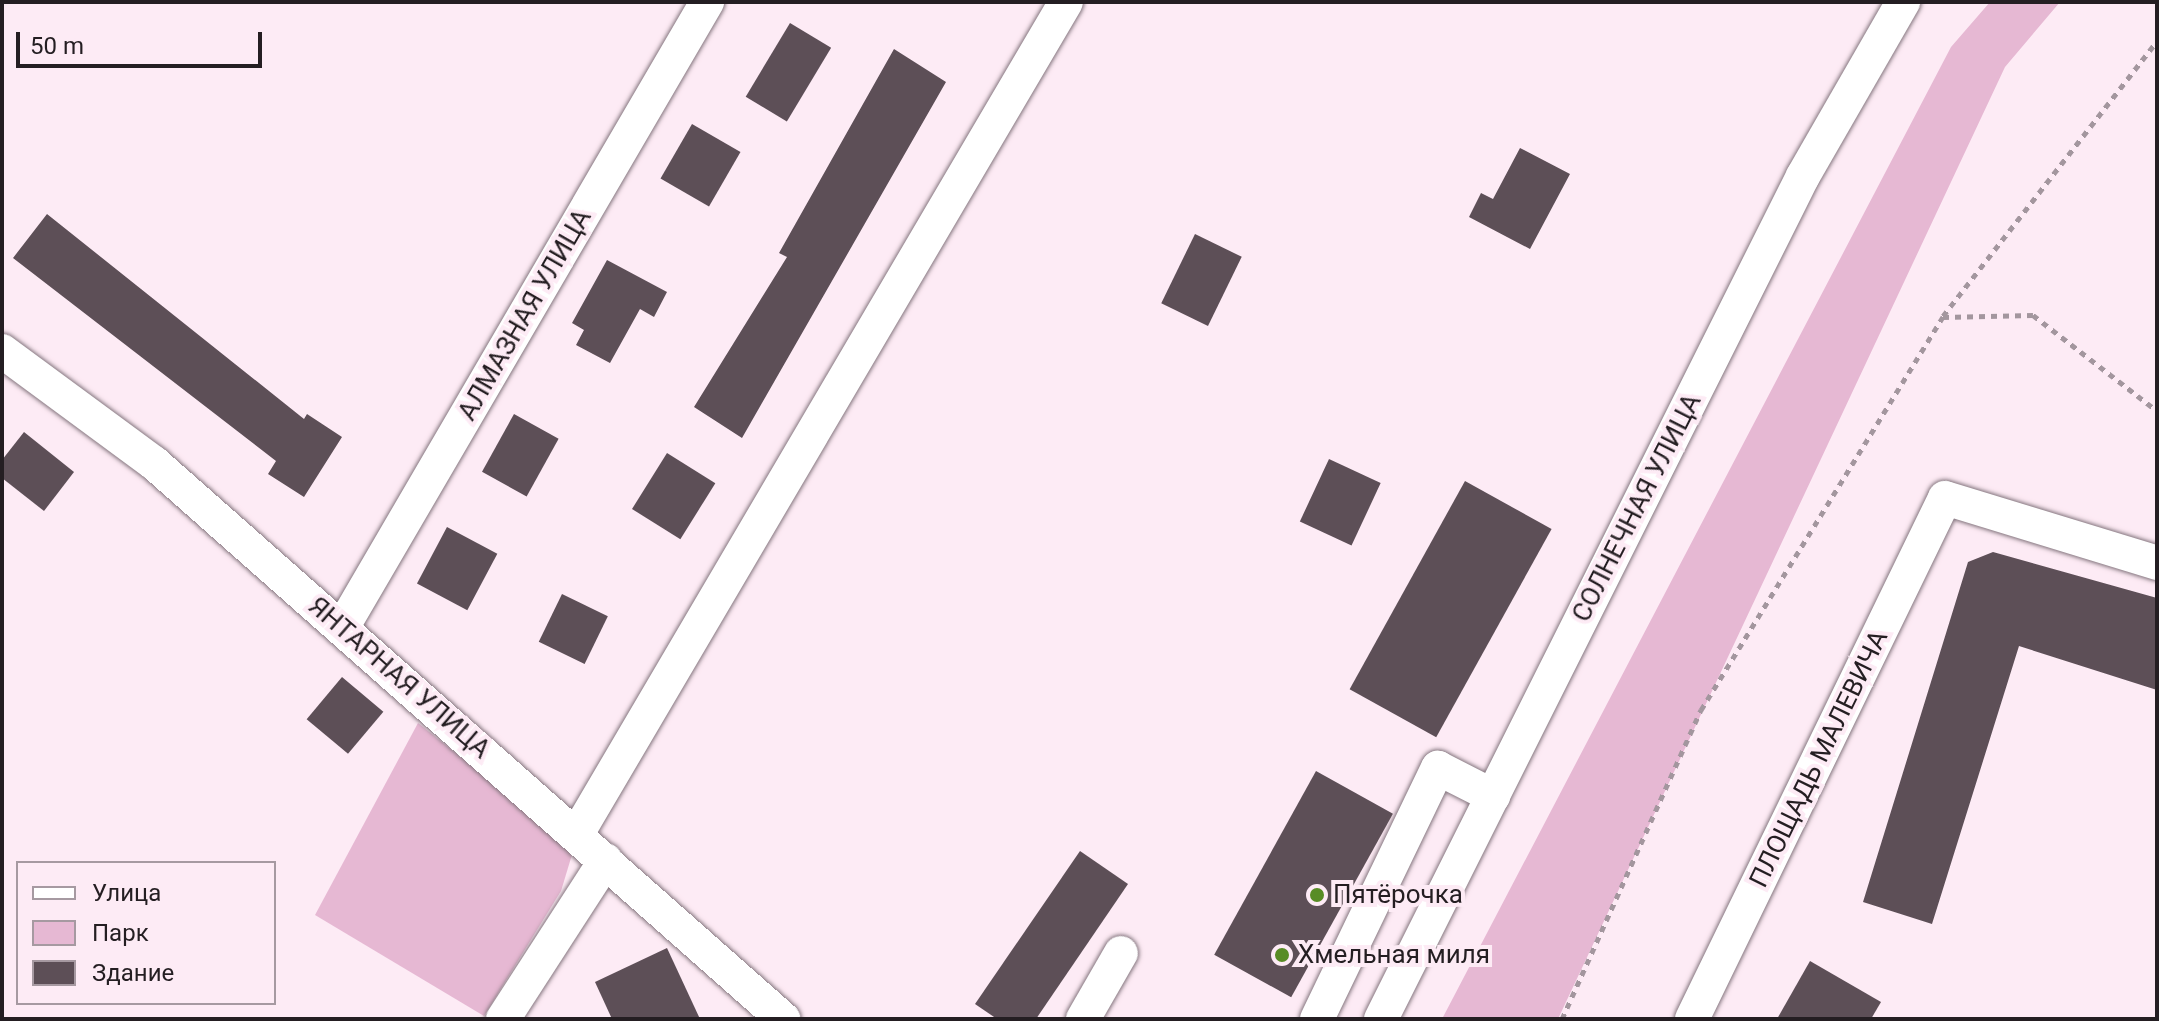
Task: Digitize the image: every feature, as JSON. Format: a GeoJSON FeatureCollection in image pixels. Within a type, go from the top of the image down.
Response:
{"type":"FeatureCollection","features":[{"type":"Feature","properties":{"kind":"street","name":"АЛМАЗНАЯ УЛИЦА"},"geometry":{"type":"LineString","coordinates":[[342,628],[707,2]]}},
{"type":"Feature","properties":{"kind":"street"},"geometry":{"type":"LineString","coordinates":[[577,834],[1066,2]]}},
{"type":"Feature","properties":{"kind":"street","name":"СОЛНЕЧНАЯ УЛИЦА"},"geometry":{"type":"LineString","coordinates":[[1381,1019],[1803,176],[1903,2]]}},
{"type":"Feature","properties":{"kind":"street","name":"ЯНТАРНАЯ УЛИЦА"},"geometry":{"type":"LineString","coordinates":[[2,351],[154,463],[783,1019]]}},
{"type":"Feature","properties":{"kind":"street","name":"ПЛОЩАДЬ МАЛЕВИЧА"},"geometry":{"type":"LineString","coordinates":[[1692,1019],[1945,498],[2157,563]]}},
{"type":"Feature","properties":{"kind":"street"},"geometry":{"type":"LineString","coordinates":[[1317,1019],[1438,768],[1493,796]]}},
{"type":"Feature","properties":{"kind":"street"},"geometry":{"type":"LineString","coordinates":[[503,1019],[606,860]]}},
{"type":"Feature","properties":{"kind":"street"},"geometry":{"type":"LineString","coordinates":[[1083,1019],[1121,953]]}},
{"type":"Feature","properties":{"kind":"path"},"geometry":{"type":"LineString","coordinates":[[1562,1019],[1701,710],[1943,317],[2157,41]]}},
{"type":"Feature","properties":{"kind":"path"},"geometry":{"type":"LineString","coordinates":[[1943,317],[2033,315],[2157,411]]}},
{"type":"Feature","properties":{"kind":"green space"},"geometry":{"type":"Polygon","coordinates":[[[1990,2],[2060,2],[2005,67],[1558,1019],[1442,1019],[1951,47],[1990,2]]]}},
{"type":"Feature","properties":{"kind":"green space"},"geometry":{"type":"Polygon","coordinates":[[[418,723],[574,848],[561,891],[484,1016],[315,915],[418,723]]]}},
{"type":"Feature","properties":{"kind":"building"},"geometry":{"type":"Polygon","coordinates":[[[790,23],[831,48],[787,121],[746,97],[790,23]]]}},
{"type":"Feature","properties":{"kind":"building"},"geometry":{"type":"Polygon","coordinates":[[[894,49],[946,82],[742,438],[694,407],[787,257],[779,253],[894,49]]]}},
{"type":"Feature","properties":{"kind":"building"},"geometry":{"type":"Polygon","coordinates":[[[692,124],[740,152],[709,207],[660,179],[692,124]]]}},
{"type":"Feature","properties":{"kind":"building"},"geometry":{"type":"Polygon","coordinates":[[[1520,148],[1570,174],[1530,249],[1469,217],[1481,193],[1493,199],[1520,148]]]}},
{"type":"Feature","properties":{"kind":"building"},"geometry":{"type":"Polygon","coordinates":[[[47,214],[304,419],[307,414],[342,437],[304,497],[268,474],[276,461],[13,258],[47,214]]]}},
{"type":"Feature","properties":{"kind":"building"},"geometry":{"type":"Polygon","coordinates":[[[1195,234],[1242,257],[1208,326],[1161,303],[1195,234]]]}},
{"type":"Feature","properties":{"kind":"building"},"geometry":{"type":"Polygon","coordinates":[[[607,260],[667,292],[654,317],[640,309],[610,363],[576,345],[584,330],[572,323],[607,260]]]}},
{"type":"Feature","properties":{"kind":"building"},"geometry":{"type":"Polygon","coordinates":[[[514,414],[559,439],[527,496],[482,472],[514,414]]]}},
{"type":"Feature","properties":{"kind":"building"},"geometry":{"type":"Polygon","coordinates":[[[24,432],[74,472],[44,511],[2,478],[2,460],[24,432]]]}},
{"type":"Feature","properties":{"kind":"building"},"geometry":{"type":"Polygon","coordinates":[[[667,453],[715,483],[680,539],[632,509],[667,453]]]}},
{"type":"Feature","properties":{"kind":"building"},"geometry":{"type":"Polygon","coordinates":[[[1329,459],[1381,483],[1351,546],[1300,522],[1329,459]]]}},
{"type":"Feature","properties":{"kind":"building"},"geometry":{"type":"Polygon","coordinates":[[[1465,481],[1552,529],[1436,737],[1350,689],[1465,481]]]}},
{"type":"Feature","properties":{"kind":"building"},"geometry":{"type":"Polygon","coordinates":[[[447,527],[497,554],[467,610],[417,584],[447,527]]]}},
{"type":"Feature","properties":{"kind":"building"},"geometry":{"type":"Polygon","coordinates":[[[1993,552],[2157,598],[2157,690],[2019,646],[1932,924],[1863,902],[1968,562],[1993,552]]]}},
{"type":"Feature","properties":{"kind":"building"},"geometry":{"type":"Polygon","coordinates":[[[562,594],[608,616],[585,664],[539,642],[562,594]]]}},
{"type":"Feature","properties":{"kind":"building"},"geometry":{"type":"Polygon","coordinates":[[[342,677],[383,712],[348,754],[307,719],[342,677]]]}},
{"type":"Feature","properties":{"kind":"building"},"geometry":{"type":"Polygon","coordinates":[[[1316,771],[1393,814],[1291,997],[1214,955],[1316,771]]]}},
{"type":"Feature","properties":{"kind":"building"},"geometry":{"type":"Polygon","coordinates":[[[1080,851],[1128,884],[1036,1019],[997,1019],[975,1004],[1080,851]]]}},
{"type":"Feature","properties":{"kind":"building"},"geometry":{"type":"Polygon","coordinates":[[[667,948],[700,1019],[612,1019],[595,982],[667,948]]]}},
{"type":"Feature","properties":{"kind":"building"},"geometry":{"type":"Polygon","coordinates":[[[1810,961],[1881,1002],[1871,1019],[1777,1019],[1810,961]]]}},
{"type":"Feature","properties":{"kind":"place","name":"Пятёрочка"},"geometry":{"type":"Point","coordinates":[1317,895]}},
{"type":"Feature","properties":{"kind":"place","name":"Хмельная миля"},"geometry":{"type":"Point","coordinates":[1282,955]}}]}
